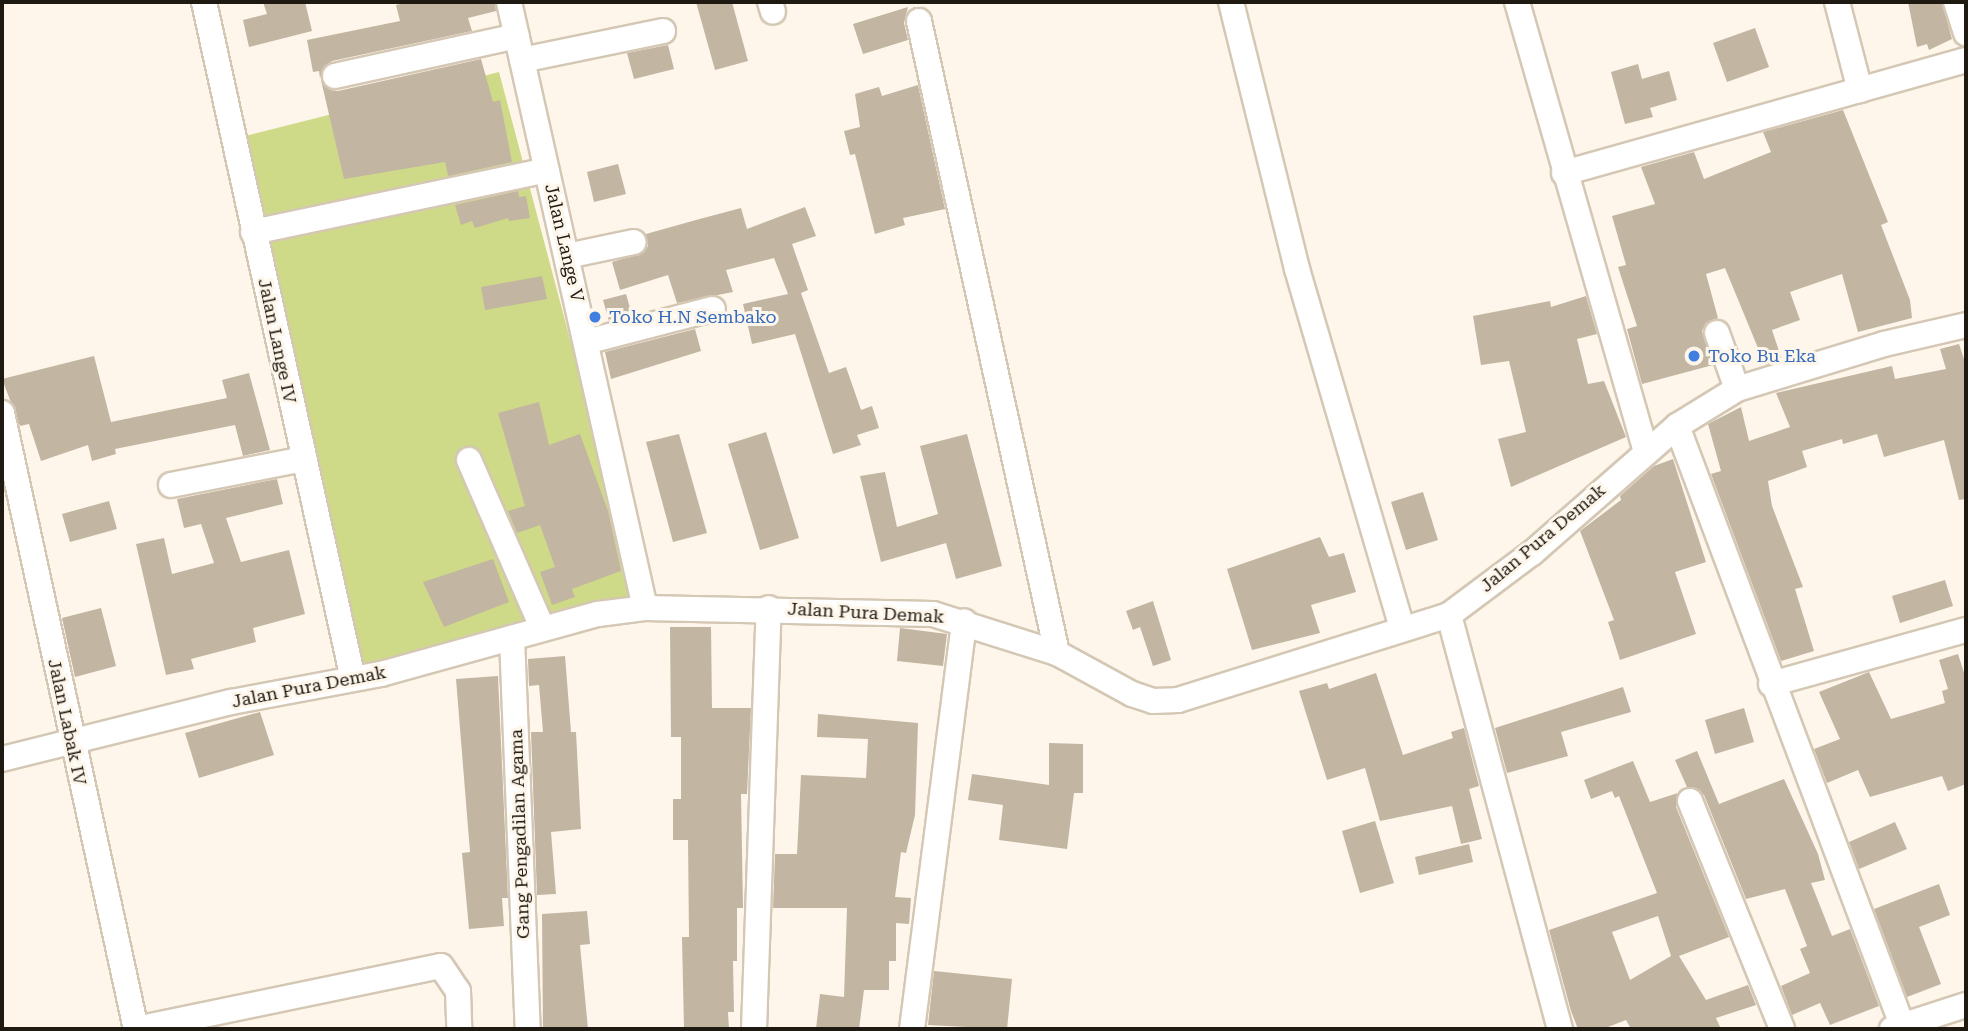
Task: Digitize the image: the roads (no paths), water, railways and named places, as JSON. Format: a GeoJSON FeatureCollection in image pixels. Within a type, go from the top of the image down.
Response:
{"type":"FeatureCollection","features":[{"type":"Feature","properties":{"kind":"street","name":"Jalan Lange IV"},"geometry":{"type":"LineString","coordinates":[[204,2],[353,679]]}},
{"type":"Feature","properties":{"kind":"street","name":"Jalan Lange V"},"geometry":{"type":"LineString","coordinates":[[509,2],[645,608]]}},
{"type":"Feature","properties":{"kind":"street"},"geometry":{"type":"LineString","coordinates":[[1231,2],[1297,269],[1402,629]]}},
{"type":"Feature","properties":{"kind":"street"},"geometry":{"type":"LineString","coordinates":[[1517,2],[1646,452]]}},
{"type":"Feature","properties":{"kind":"street"},"geometry":{"type":"LineString","coordinates":[[1837,2],[1860,90]]}},
{"type":"Feature","properties":{"kind":"street"},"geometry":{"type":"LineString","coordinates":[[1956,2],[1966,33]]}},
{"type":"Feature","properties":{"kind":"street"},"geometry":{"type":"LineString","coordinates":[[919,20],[1057,653]]}},
{"type":"Feature","properties":{"kind":"street"},"geometry":{"type":"LineString","coordinates":[[335,76],[520,48],[663,31]]}},
{"type":"Feature","properties":{"kind":"street"},"geometry":{"type":"LineString","coordinates":[[1564,173],[1966,60]]}},
{"type":"Feature","properties":{"kind":"street"},"geometry":{"type":"LineString","coordinates":[[253,232],[547,170]]}},
{"type":"Feature","properties":{"kind":"street"},"geometry":{"type":"LineString","coordinates":[[567,257],[634,242]]}},
{"type":"Feature","properties":{"kind":"street"},"geometry":{"type":"LineString","coordinates":[[586,342],[713,309]]}},
{"type":"Feature","properties":{"kind":"street","name":"Jalan Pura Demak"},"geometry":{"type":"LineString","coordinates":[[2,759],[231,702],[353,679],[543,629],[645,608],[769,608],[933,614],[964,621],[1057,653],[1132,694],[1153,701],[1178,700],[1449,615],[1532,553],[1677,426],[1738,388],[1884,344],[1966,325]]}},
{"type":"Feature","properties":{"kind":"street"},"geometry":{"type":"LineString","coordinates":[[1717,333],[1738,388]]}},
{"type":"Feature","properties":{"kind":"street","name":"Jalan Labak IV"},"geometry":{"type":"LineString","coordinates":[[2,413],[136,1029]]}},
{"type":"Feature","properties":{"kind":"street"},"geometry":{"type":"LineString","coordinates":[[1677,426],[1897,1027],[1966,1005]]}},
{"type":"Feature","properties":{"kind":"street"},"geometry":{"type":"LineString","coordinates":[[171,485],[303,459]]}},
{"type":"Feature","properties":{"kind":"street"},"geometry":{"type":"LineString","coordinates":[[469,460],[543,629]]}},
{"type":"Feature","properties":{"kind":"street"},"geometry":{"type":"LineString","coordinates":[[754,1029],[769,608]]}},
{"type":"Feature","properties":{"kind":"street"},"geometry":{"type":"LineString","coordinates":[[1449,615],[1560,1029]]}},
{"type":"Feature","properties":{"kind":"street"},"geometry":{"type":"LineString","coordinates":[[912,1029],[964,621]]}},
{"type":"Feature","properties":{"kind":"street"},"geometry":{"type":"LineString","coordinates":[[1771,684],[1966,630]]}},
{"type":"Feature","properties":{"kind":"street","name":"Gang Pengadilan Agama"},"geometry":{"type":"LineString","coordinates":[[512,638],[528,1029]]}},
{"type":"Feature","properties":{"kind":"street"},"geometry":{"type":"LineString","coordinates":[[1690,801],[1782,1029]]}},
{"type":"Feature","properties":{"kind":"street"},"geometry":{"type":"LineString","coordinates":[[136,1029],[441,966],[452,975],[458,991],[459,1029]]}},
{"type":"Feature","properties":{"kind":"place","name":"Toko H.N Sembako"},"geometry":{"type":"Point","coordinates":[595,317]}},
{"type":"Feature","properties":{"kind":"place","name":"Toko Bu Eka"},"geometry":{"type":"Point","coordinates":[1694,356]}}]}
